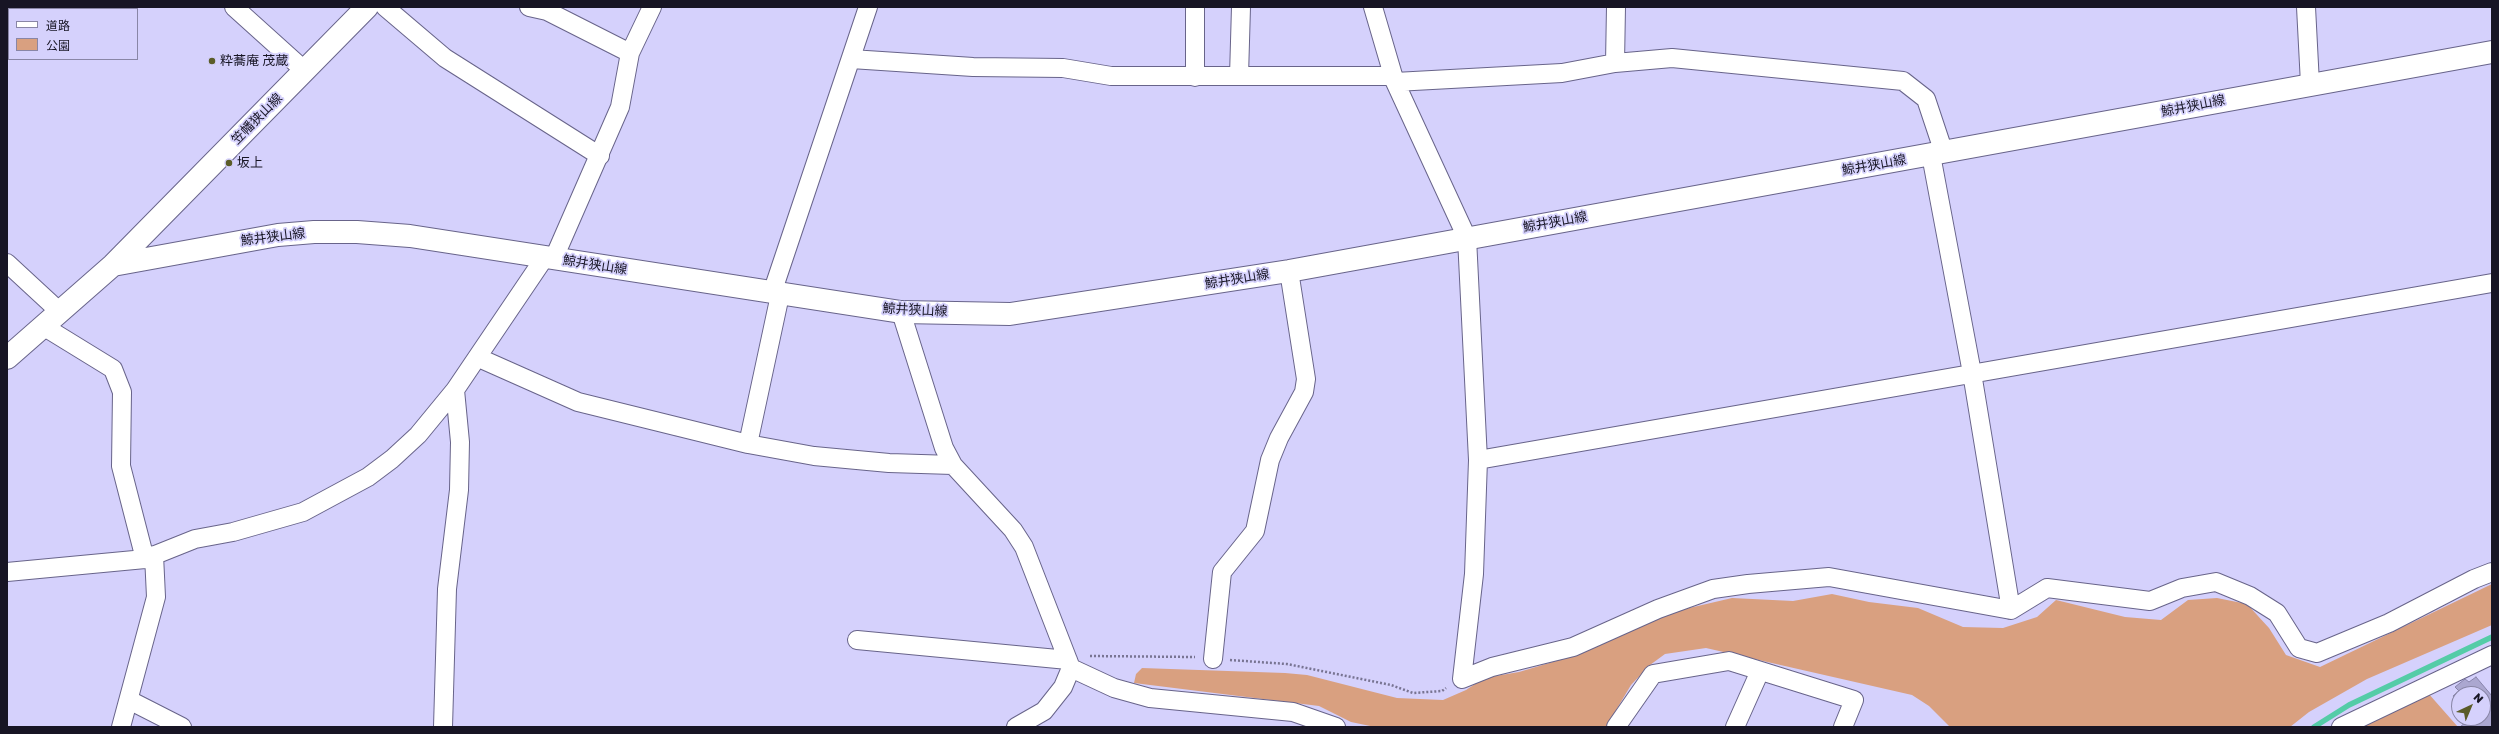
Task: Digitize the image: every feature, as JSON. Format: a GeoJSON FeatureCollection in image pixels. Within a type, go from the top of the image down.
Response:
{"type":"FeatureCollection","features":[{"type":"Feature","properties":{"kind":"main road","name":"笠幡狭山線"},"geometry":{"type":"LineString","coordinates":[[113,265],[367,7]]}},
{"type":"Feature","properties":{"kind":"main road","name":"鯨井狭山線"},"geometry":{"type":"LineString","coordinates":[[113,265],[278,234],[314,232],[410,236],[776,294],[901,312],[1010,314],[1289,271],[2492,52]]}},
{"type":"Feature","properties":{"kind":"main road"},"geometry":{"type":"LineString","coordinates":[[7,358],[113,265]]}},
{"type":"Feature","properties":{"kind":"street"},"geometry":{"type":"LineString","coordinates":[[234,7],[306,70]]}},
{"type":"Feature","properties":{"kind":"street"},"geometry":{"type":"LineString","coordinates":[[385,7],[445,58],[600,156]]}},
{"type":"Feature","properties":{"kind":"street"},"geometry":{"type":"LineString","coordinates":[[529,7],[547,11],[630,53]]}},
{"type":"Feature","properties":{"kind":"street"},"geometry":{"type":"LineString","coordinates":[[7,572],[149,557],[194,539],[232,532],[302,512],[368,477],[392,460],[418,435],[455,390],[550,258],[600,156],[623,97],[630,53],[652,7]]}},
{"type":"Feature","properties":{"kind":"street"},"geometry":{"type":"LineString","coordinates":[[748,444],[776,294],[868,7]]}},
{"type":"Feature","properties":{"kind":"street"},"geometry":{"type":"LineString","coordinates":[[1195,7],[1195,77]]}},
{"type":"Feature","properties":{"kind":"street"},"geometry":{"type":"LineString","coordinates":[[1239,76],[1241,7]]}},
{"type":"Feature","properties":{"kind":"street"},"geometry":{"type":"LineString","coordinates":[[1373,7],[1394,79],[1467,238],[1478,460],[1474,574],[1462,679],[1492,667],[1573,647],[1651,612],[1713,589],[1748,584],[1829,577],[2011,610],[2047,588],[2150,601],[2182,588],[2216,582],[2250,596],[2277,613],[2299,648],[2317,654],[2389,623],[2474,578],[2492,572]]}},
{"type":"Feature","properties":{"kind":"street"},"geometry":{"type":"LineString","coordinates":[[1615,64],[1616,7]]}},
{"type":"Feature","properties":{"kind":"street"},"geometry":{"type":"LineString","coordinates":[[2306,7],[2310,84]]}},
{"type":"Feature","properties":{"kind":"street"},"geometry":{"type":"LineString","coordinates":[[851,59],[973,67],[1063,68],[1111,76],[1239,76],[1394,79],[1562,73],[1615,64],[1672,58],[1903,81],[1926,99],[1938,154],[2011,610]]}},
{"type":"Feature","properties":{"kind":"street"},"geometry":{"type":"LineString","coordinates":[[7,263],[60,312]]}},
{"type":"Feature","properties":{"kind":"street"},"geometry":{"type":"LineString","coordinates":[[1213,659],[1222,572],[1255,532],[1270,460],[1279,438],[1304,392],[1306,378],[1289,271]]}},
{"type":"Feature","properties":{"kind":"street"},"geometry":{"type":"LineString","coordinates":[[1478,460],[2492,283]]}},
{"type":"Feature","properties":{"kind":"street"},"geometry":{"type":"LineString","coordinates":[[901,312],[944,448],[953,465],[1013,530],[1024,547],[1070,664],[1063,687],[1044,711],[1016,727]]}},
{"type":"Feature","properties":{"kind":"street"},"geometry":{"type":"LineString","coordinates":[[43,326],[114,370],[122,392],[121,466],[149,557],[156,597],[121,727]]}},
{"type":"Feature","properties":{"kind":"street"},"geometry":{"type":"LineString","coordinates":[[479,358],[578,402],[748,444],[814,456],[888,463],[953,465]]}},
{"type":"Feature","properties":{"kind":"street"},"geometry":{"type":"LineString","coordinates":[[443,727],[447,589],[459,490],[460,442],[455,390]]}},
{"type":"Feature","properties":{"kind":"street"},"geometry":{"type":"LineString","coordinates":[[857,640],[1070,664],[1114,688],[1150,698],[1293,712],[1336,727]]}},
{"type":"Feature","properties":{"kind":"street"},"geometry":{"type":"LineString","coordinates":[[2341,727],[2492,655]]}},
{"type":"Feature","properties":{"kind":"street"},"geometry":{"type":"LineString","coordinates":[[1616,727],[1653,674],[1729,661],[1854,700],[1843,727]]}},
{"type":"Feature","properties":{"kind":"street"},"geometry":{"type":"LineString","coordinates":[[1735,727],[1760,671]]}},
{"type":"Feature","properties":{"kind":"street"},"geometry":{"type":"LineString","coordinates":[[129,700],[182,727]]}},
{"type":"Feature","properties":{"kind":"path"},"geometry":{"type":"LineString","coordinates":[[1070,664],[1090,655],[1213,659],[1287,664],[1391,685],[1413,693],[1442,691],[1462,679]]}},
{"type":"Feature","properties":{"kind":"green space"},"geometry":{"type":"Polygon","coordinates":[[[2492,584],[2492,625],[2367,679],[2309,712],[2290,727],[1950,727],[1929,706],[1912,695],[1706,648],[1665,654],[1650,665],[1631,685],[1606,727],[1375,727],[1351,722],[1319,706],[1134,683],[1136,674],[1142,668],[1285,673],[1307,675],[1397,698],[1443,700],[1466,690],[1484,678],[1519,672],[1556,661],[1611,635],[1685,609],[1732,598],[1793,601],[1832,594],[1869,602],[1918,608],[1963,627],[2003,628],[2037,617],[2056,600],[2125,617],[2161,620],[2188,600],[2217,598],[2247,604],[2269,628],[2286,655],[2320,667],[2492,584]]]}},
{"type":"Feature","properties":{"kind":"green space"},"geometry":{"type":"Polygon","coordinates":[[[2428,693],[2451,719],[2451,726],[2458,727],[2359,727],[2428,693]]]}},
{"type":"Feature","properties":{"kind":"building"},"geometry":{"type":"Polygon","coordinates":[[[2476,677],[2484,686],[2456,686],[2465,679],[2469,682],[2476,677]]]}},
{"type":"Feature","properties":{"kind":"building"},"geometry":{"type":"Polygon","coordinates":[[[2491,695],[2492,727],[2460,727],[2491,726],[2491,695]]]}},
{"type":"Feature","properties":{"kind":"waterway"},"geometry":{"type":"LineString","coordinates":[[2314,727],[2349,705],[2492,637]]}},
{"type":"Feature","properties":{"kind":"place","name":"粋蕎庵 茂蔵"},"geometry":{"type":"Point","coordinates":[212,61]}},
{"type":"Feature","properties":{"kind":"place","name":"坂上"},"geometry":{"type":"Point","coordinates":[229,163]}}]}
